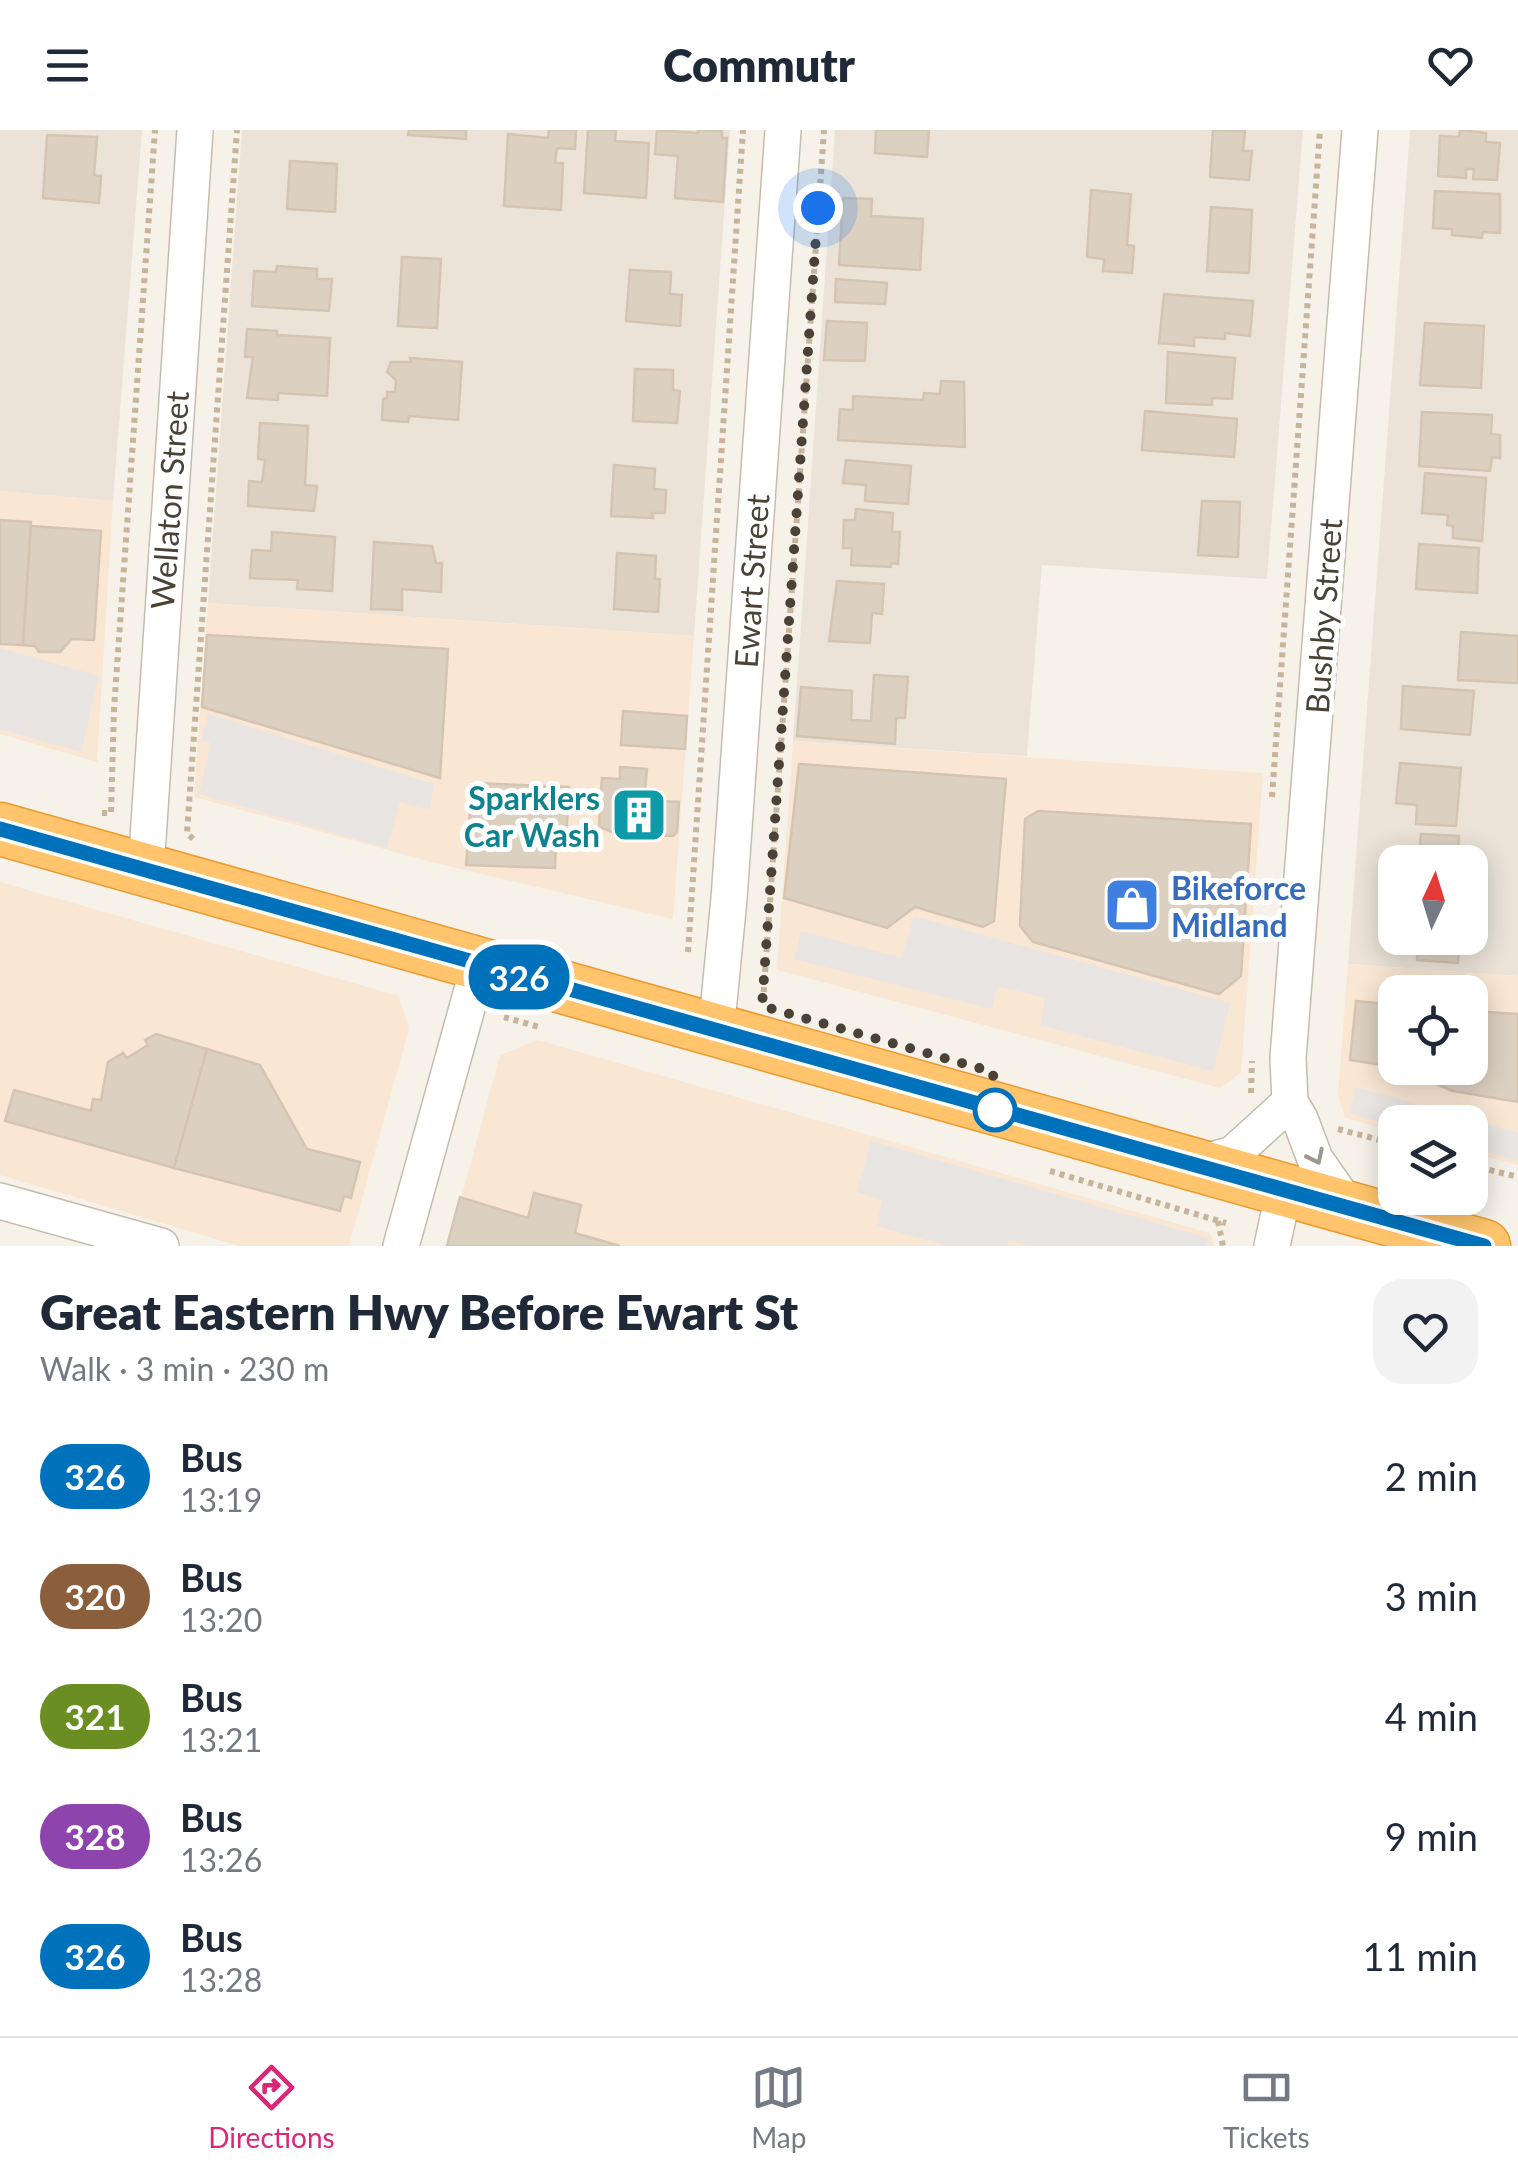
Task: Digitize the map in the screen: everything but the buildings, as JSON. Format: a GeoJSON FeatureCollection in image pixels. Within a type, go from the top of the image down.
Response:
{"type":"FeatureCollection","features":[{"type":"Feature","properties":{"kind":"highway"},"geometry":{"type":"LineString","coordinates":[[0,828],[479,965],[733,1017],[1192,1165],[1484,1246]]}},
{"type":"Feature","properties":{"kind":"street","name":"Wellaton Street"},"geometry":{"type":"LineString","coordinates":[[146,869],[195,130]]}},
{"type":"Feature","properties":{"kind":"street","name":"Ewart Street"},"geometry":{"type":"LineString","coordinates":[[733,1017],[729,899],[782,130]]}},
{"type":"Feature","properties":{"kind":"street","name":"Bushby Street"},"geometry":{"type":"LineString","coordinates":[[1350,1209],[1314,1159],[1295,1110],[1288,1052],[1360,130]]}},
{"type":"Feature","properties":{"kind":"street"},"geometry":{"type":"LineString","coordinates":[[401,1246],[479,965]]}},
{"type":"Feature","properties":{"kind":"street"},"geometry":{"type":"LineString","coordinates":[[1192,1165],[1234,1154],[1295,1110]]}},
{"type":"Feature","properties":{"kind":"street"},"geometry":{"type":"LineString","coordinates":[[1272,1246],[1284,1190]]}},
{"type":"Feature","properties":{"kind":"street"},"geometry":{"type":"LineString","coordinates":[[0,1201],[161,1246]]}},
{"type":"Feature","properties":{"kind":"path"},"geometry":{"type":"LineString","coordinates":[[111,813],[115,690],[156,130]]}},
{"type":"Feature","properties":{"kind":"path"},"geometry":{"type":"LineString","coordinates":[[196,842],[187,833],[237,130]]}},
{"type":"Feature","properties":{"kind":"path"},"geometry":{"type":"LineString","coordinates":[[687,957],[743,130]]}},
{"type":"Feature","properties":{"kind":"path"},"geometry":{"type":"LineString","coordinates":[[733,1017],[762,1006],[824,130]]}},
{"type":"Feature","properties":{"kind":"path"},"geometry":{"type":"LineString","coordinates":[[1272,797],[1320,130]]}},
{"type":"Feature","properties":{"kind":"path"},"geometry":{"type":"LineString","coordinates":[[1251,1104],[1252,1058]]}},
{"type":"Feature","properties":{"kind":"path"},"geometry":{"type":"LineString","coordinates":[[1295,1110],[1378,1138]]}},
{"type":"Feature","properties":{"kind":"path"},"geometry":{"type":"LineString","coordinates":[[1488,1169],[1518,1177]]}},
{"type":"Feature","properties":{"kind":"path"},"geometry":{"type":"LineString","coordinates":[[1046,1170],[1222,1222],[1223,1246]]}},
{"type":"Feature","properties":{"kind":"shaded area"},"geometry":{"type":"Polygon","coordinates":[[[0,130],[142,130],[113,501],[0,491],[0,130]]]}},
{"type":"Feature","properties":{"kind":"shaded area"},"geometry":{"type":"Polygon","coordinates":[[[242,130],[730,130],[694,636],[208,603],[242,130]]]}},
{"type":"Feature","properties":{"kind":"shaded area"},"geometry":{"type":"Polygon","coordinates":[[[835,130],[1303,130],[1267,579],[1042,565],[1027,756],[793,741],[835,130]]]}},
{"type":"Feature","properties":{"kind":"shaded area"},"geometry":{"type":"Polygon","coordinates":[[[1410,130],[1518,130],[1518,976],[1348,964],[1410,130]]]}},
{"type":"Feature","properties":{"kind":"shaded area"},"geometry":{"type":"Polygon","coordinates":[[[0,491],[113,501],[97,762],[0,734],[0,491]]]}},
{"type":"Feature","properties":{"kind":"shaded area"},"geometry":{"type":"Polygon","coordinates":[[[208,603],[694,636],[673,919],[435,863],[194,797],[208,603]]]}},
{"type":"Feature","properties":{"kind":"shaded area"},"geometry":{"type":"Polygon","coordinates":[[[0,648],[99,676],[81,752],[0,729],[0,648]]]}},
{"type":"Feature","properties":{"kind":"shaded area"},"geometry":{"type":"Polygon","coordinates":[[[208,714],[434,784],[429,810],[400,802],[387,848],[199,794],[211,743],[201,741],[208,714]]]}},
{"type":"Feature","properties":{"kind":"shaded area"},"geometry":{"type":"Polygon","coordinates":[[[793,741],[1263,773],[1241,1073],[1220,1088],[777,970],[793,741]]]}},
{"type":"Feature","properties":{"kind":"shaded area"},"geometry":{"type":"Polygon","coordinates":[[[0,882],[399,996],[409,1029],[349,1246],[239,1246],[0,1175],[0,882]]]}},
{"type":"Feature","properties":{"kind":"shaded area"},"geometry":{"type":"Polygon","coordinates":[[[914,916],[1230,1003],[1213,1071],[1040,1025],[1045,998],[998,986],[992,1009],[794,959],[801,931],[902,958],[914,916]]]}},
{"type":"Feature","properties":{"kind":"shaded area"},"geometry":{"type":"Polygon","coordinates":[[[1348,964],[1518,976],[1518,1165],[1488,1157],[1488,1105],[1378,1105],[1378,1127],[1345,1118],[1338,1094],[1348,964]]]}},
{"type":"Feature","properties":{"kind":"shaded area"},"geometry":{"type":"Polygon","coordinates":[[[538,1040],[1210,1233],[1214,1246],[448,1246],[500,1055],[538,1040]]]}},
{"type":"Feature","properties":{"kind":"shaded area"},"geometry":{"type":"Polygon","coordinates":[[[1356,1087],[1419,1105],[1378,1105],[1378,1121],[1349,1113],[1356,1087]]]}},
{"type":"Feature","properties":{"kind":"shaded area"},"geometry":{"type":"Polygon","coordinates":[[[1488,1124],[1518,1133],[1518,1161],[1488,1152],[1488,1124]]]}},
{"type":"Feature","properties":{"kind":"shaded area"},"geometry":{"type":"Polygon","coordinates":[[[871,1141],[1208,1238],[1206,1246],[1031,1246],[1009,1240],[1007,1246],[948,1246],[876,1226],[882,1200],[857,1192],[871,1141]]]}},
{"type":"Feature","properties":{"kind":"bus line","name":"326"},"geometry":{"type":"LineString","coordinates":[[0,829],[1484,1246]]}},
{"type":"Feature","properties":{"kind":"place","name":"Sparklers Car Wash"},"geometry":{"type":"Point","coordinates":[639,815]}},
{"type":"Feature","properties":{"kind":"place","name":"Bikeforce Midland"},"geometry":{"type":"Point","coordinates":[1132,905]}},
{"type":"Feature","properties":{"kind":"route"},"geometry":{"type":"LineString","coordinates":[[818,208],[762,1006],[993,1072],[995,1110]]}}]}
